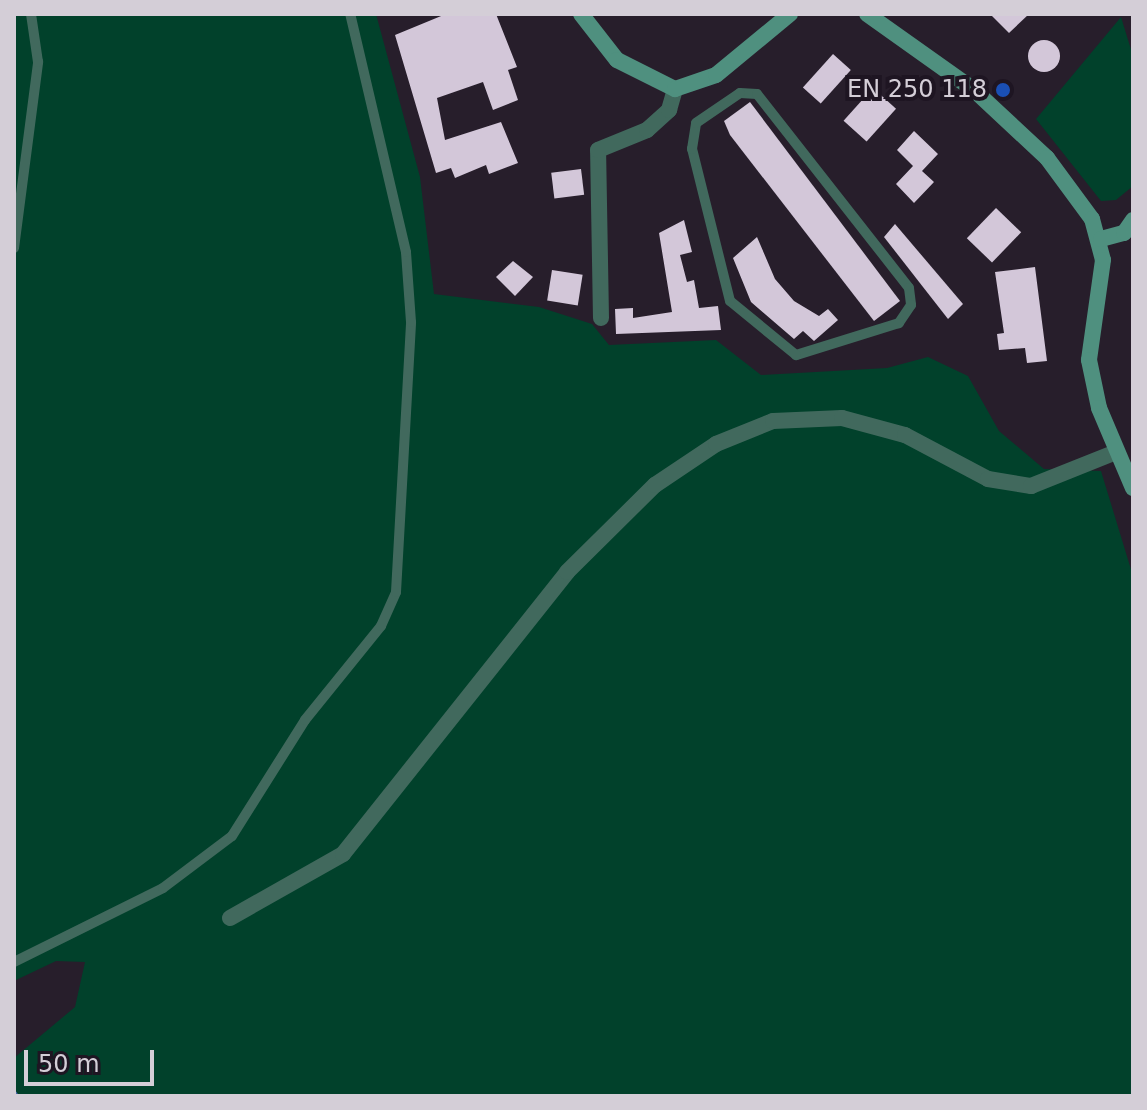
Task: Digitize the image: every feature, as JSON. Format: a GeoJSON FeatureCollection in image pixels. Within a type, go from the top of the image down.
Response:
{"type":"FeatureCollection","features":[{"type":"Feature","properties":{"kind":"main road"},"geometry":{"type":"LineString","coordinates":[[581,14],[617,60],[675,89],[716,75],[790,14]]}},
{"type":"Feature","properties":{"kind":"main road"},"geometry":{"type":"LineString","coordinates":[[867,14],[974,90],[1047,158],[1101,239],[1089,360],[1116,452],[1133,488]]}},
{"type":"Feature","properties":{"kind":"main road"},"geometry":{"type":"LineString","coordinates":[[1101,239],[1130,229]]}},
{"type":"Feature","properties":{"kind":"street"},"geometry":{"type":"LineString","coordinates":[[601,318],[598,150],[647,130],[669,110],[675,89]]}},
{"type":"Feature","properties":{"kind":"street"},"geometry":{"type":"LineString","coordinates":[[230,918],[343,854],[383,812],[512,634],[689,458],[773,421],[820,418],[905,435],[988,479],[1031,486],[1116,452]]}},
{"type":"Feature","properties":{"kind":"lane"},"geometry":{"type":"LineString","coordinates":[[14,248],[38,62],[31,14]]}},
{"type":"Feature","properties":{"kind":"lane"},"geometry":{"type":"LineString","coordinates":[[14,962],[163,888],[232,836],[305,720],[381,626],[396,592],[411,322],[406,252],[350,14]]}},
{"type":"Feature","properties":{"kind":"lane"},"geometry":{"type":"LineString","coordinates":[[740,93],[757,94],[909,288],[908,314],[796,355],[741,313],[730,301],[692,149],[696,123],[740,93]]}},
{"type":"Feature","properties":{"kind":"green space"},"geometry":{"type":"Polygon","coordinates":[[[14,14],[376,14],[420,177],[434,294],[539,307],[592,324],[609,345],[716,340],[761,375],[887,368],[928,357],[968,376],[999,431],[1044,469],[1101,471],[1133,576],[1133,1096],[14,1096],[14,1058],[75,1007],[85,962],[56,961],[14,981],[14,14]]]}},
{"type":"Feature","properties":{"kind":"green space"},"geometry":{"type":"Polygon","coordinates":[[[1121,17],[1133,56],[1133,186],[1116,200],[1101,201],[1036,119],[1121,17]]]}},
{"type":"Feature","properties":{"kind":"building"},"geometry":{"type":"Polygon","coordinates":[[[446,14],[496,14],[517,67],[508,70],[518,100],[493,110],[483,82],[437,98],[445,140],[501,122],[518,163],[489,174],[486,165],[455,178],[451,168],[436,173],[395,35],[446,14]]]}},
{"type":"Feature","properties":{"kind":"building"},"geometry":{"type":"Polygon","coordinates":[[[990,14],[1029,14],[1009,33],[990,14]]]}},
{"type":"Feature","properties":{"kind":"building"},"geometry":{"type":"Polygon","coordinates":[[[1044,40],[1055,45],[1060,56],[1055,67],[1044,72],[1033,67],[1028,56],[1033,45],[1044,40]]]}},
{"type":"Feature","properties":{"kind":"building"},"geometry":{"type":"Polygon","coordinates":[[[833,54],[851,70],[821,104],[803,87],[833,54]]]}},
{"type":"Feature","properties":{"kind":"building"},"geometry":{"type":"Polygon","coordinates":[[[873,88],[896,109],[867,141],[844,121],[873,88]]]}},
{"type":"Feature","properties":{"kind":"building"},"geometry":{"type":"Polygon","coordinates":[[[750,102],[900,301],[874,321],[730,135],[724,121],[750,102]]]}},
{"type":"Feature","properties":{"kind":"building"},"geometry":{"type":"Polygon","coordinates":[[[914,131],[938,154],[922,171],[934,182],[914,203],[896,184],[913,166],[897,150],[914,131]]]}},
{"type":"Feature","properties":{"kind":"building"},"geometry":{"type":"Polygon","coordinates":[[[581,169],[584,195],[554,198],[551,173],[581,169]]]}},
{"type":"Feature","properties":{"kind":"building"},"geometry":{"type":"Polygon","coordinates":[[[996,208],[1021,232],[992,263],[967,238],[996,208]]]}},
{"type":"Feature","properties":{"kind":"building"},"geometry":{"type":"Polygon","coordinates":[[[684,220],[692,252],[680,255],[687,282],[694,280],[699,308],[718,306],[721,330],[616,334],[615,309],[633,308],[633,318],[672,312],[659,233],[684,220]]]}},
{"type":"Feature","properties":{"kind":"building"},"geometry":{"type":"Polygon","coordinates":[[[895,224],[963,304],[948,319],[884,237],[895,224]]]}},
{"type":"Feature","properties":{"kind":"building"},"geometry":{"type":"Polygon","coordinates":[[[757,237],[775,279],[794,301],[819,316],[828,309],[838,320],[814,341],[803,331],[794,339],[751,302],[733,258],[757,237]]]}},
{"type":"Feature","properties":{"kind":"building"},"geometry":{"type":"Polygon","coordinates":[[[513,261],[533,277],[515,296],[496,277],[513,261]]]}},
{"type":"Feature","properties":{"kind":"building"},"geometry":{"type":"Polygon","coordinates":[[[1035,267],[1047,361],[1027,363],[1025,348],[999,350],[997,334],[1004,333],[995,272],[1035,267]]]}},
{"type":"Feature","properties":{"kind":"building"},"geometry":{"type":"Polygon","coordinates":[[[552,270],[583,275],[578,305],[547,301],[552,270]]]}},
{"type":"Feature","properties":{"kind":"place","name":"EN 250 118"},"geometry":{"type":"Point","coordinates":[1003,90]}}]}
